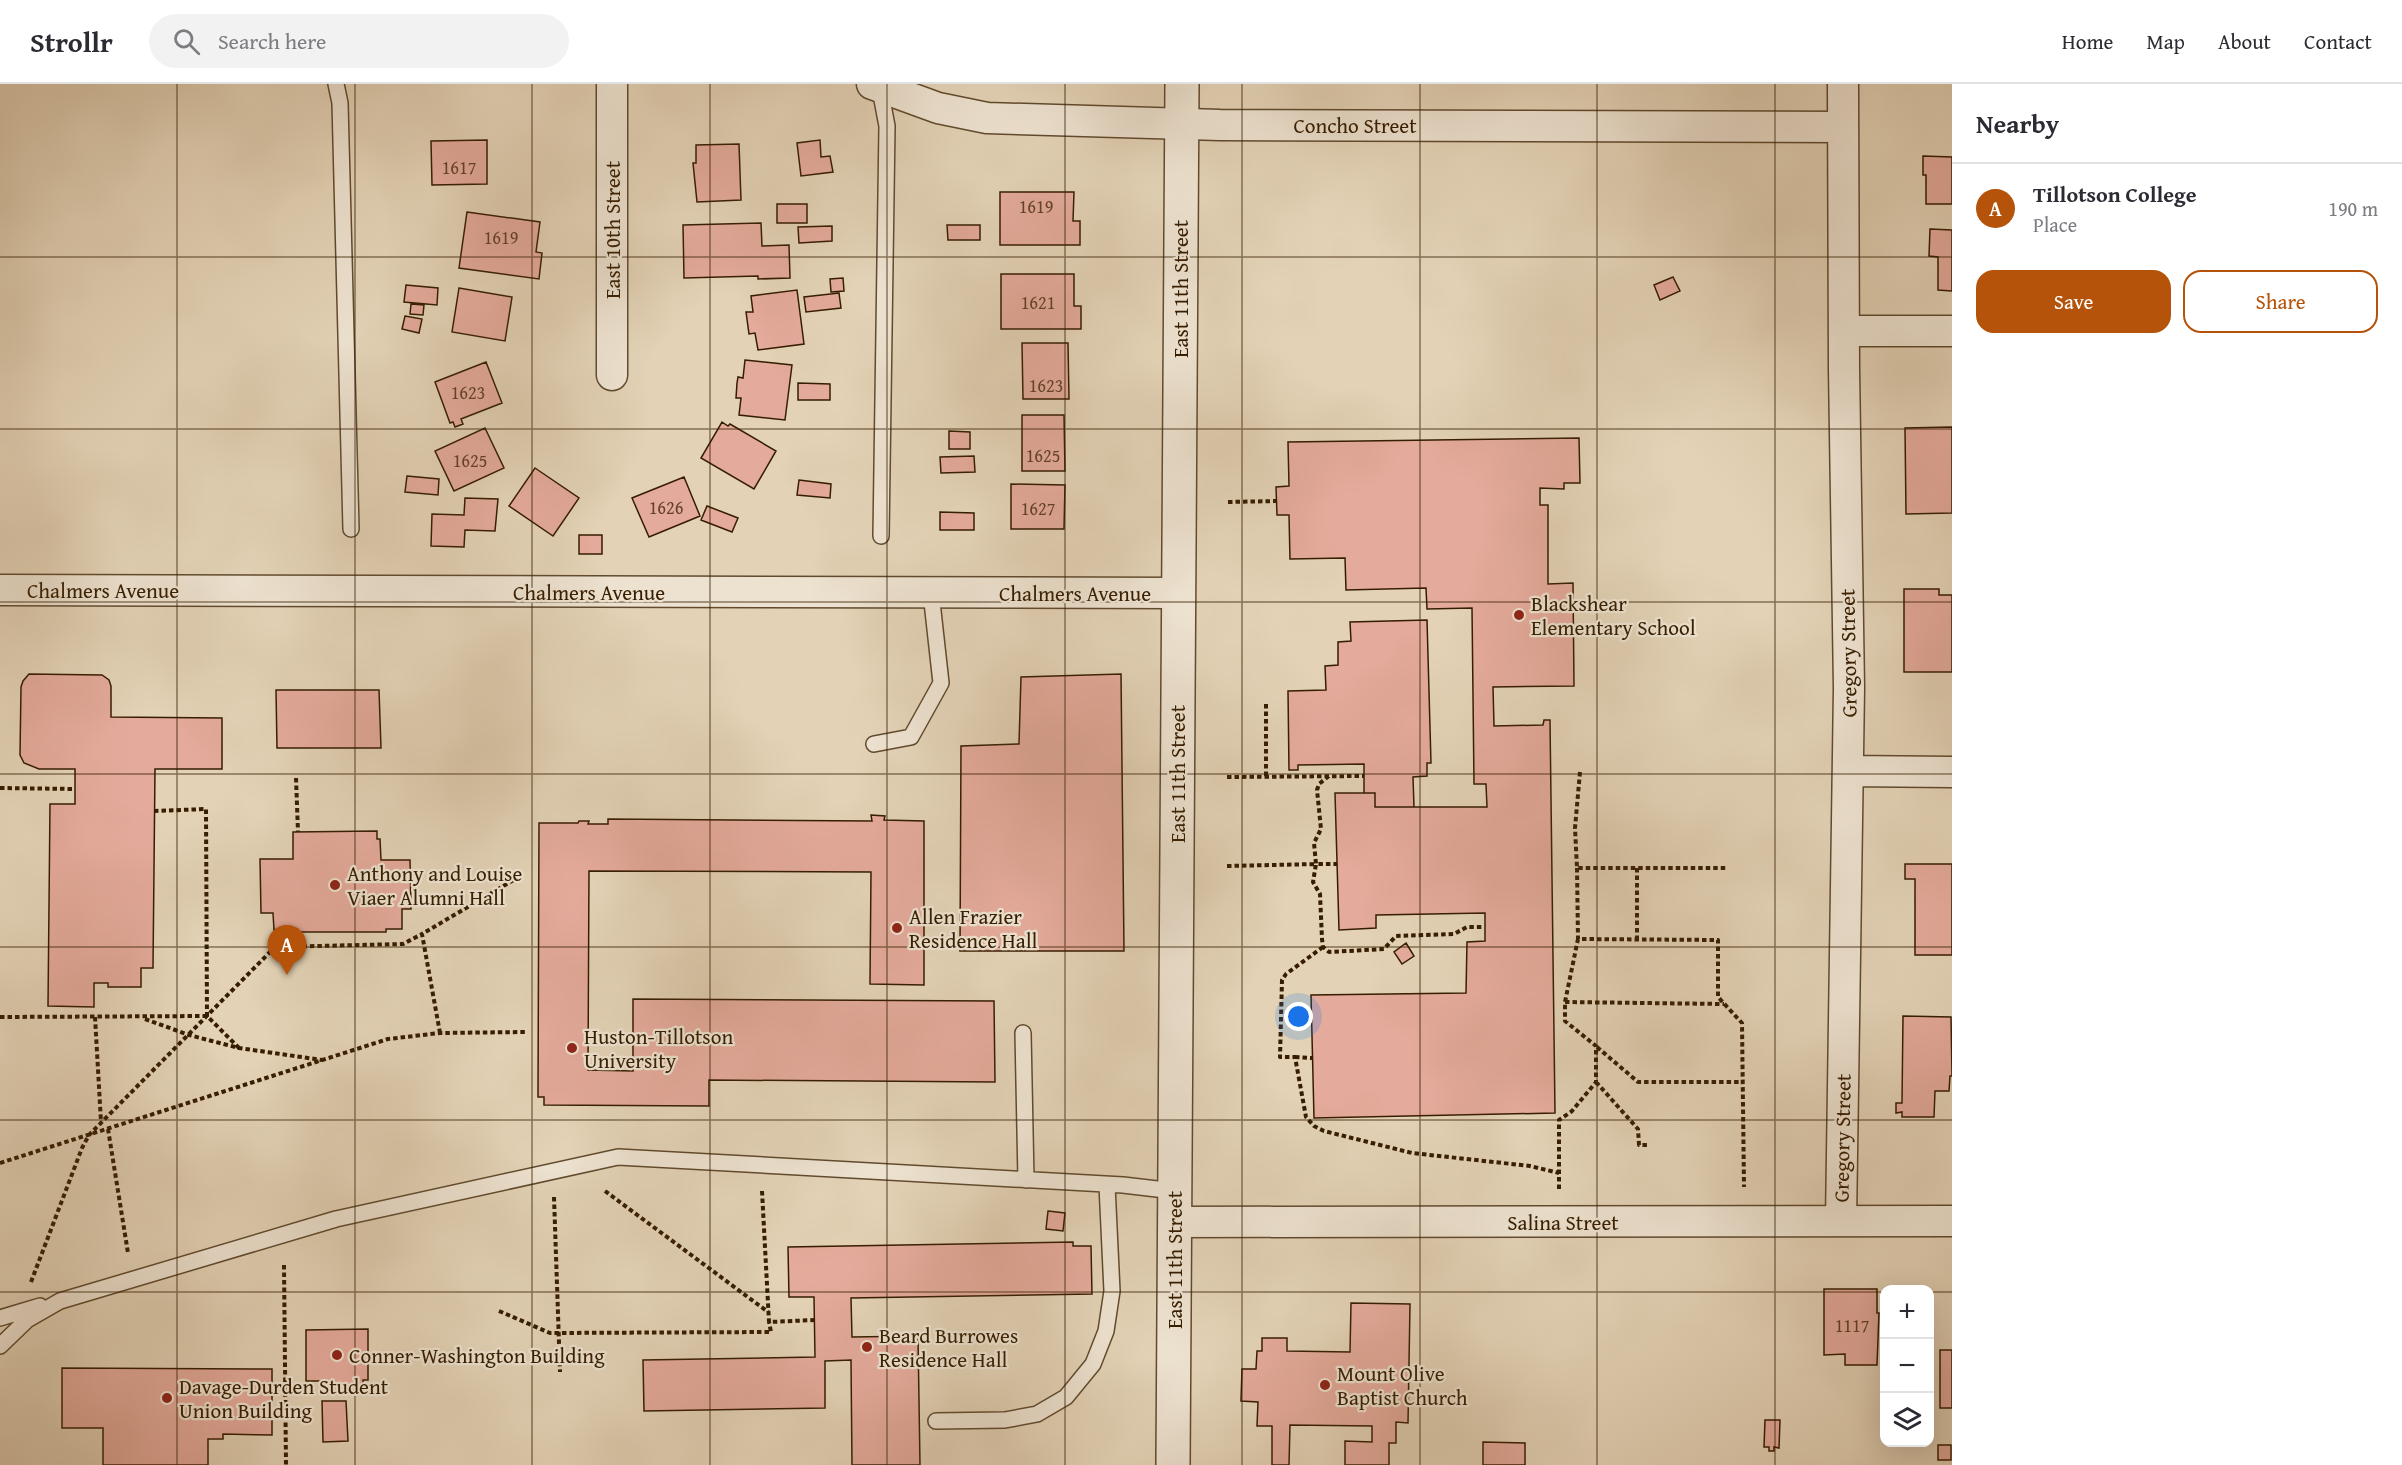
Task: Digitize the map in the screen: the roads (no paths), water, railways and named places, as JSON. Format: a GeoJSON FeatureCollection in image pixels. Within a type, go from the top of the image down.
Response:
{"type":"FeatureCollection","features":[{"type":"Feature","properties":{"kind":"street","name":"East 10th Street"},"geometry":{"type":"LineString","coordinates":[[612,84],[612,375]]}},
{"type":"Feature","properties":{"kind":"street","name":"East 11th Street"},"geometry":{"type":"LineString","coordinates":[[1173,1465],[1182,84]]}},
{"type":"Feature","properties":{"kind":"street","name":"Gregory Street"},"geometry":{"type":"LineString","coordinates":[[1841,1221],[1850,688],[1844,331],[1843,84]]}},
{"type":"Feature","properties":{"kind":"street","name":"Concho Street"},"geometry":{"type":"LineString","coordinates":[[877,85],[938,108],[987,118],[1181,124],[1843,127]]}},
{"type":"Feature","properties":{"kind":"street"},"geometry":{"type":"LineString","coordinates":[[1844,331],[1952,331]]}},
{"type":"Feature","properties":{"kind":"street","name":"Chalmers Avenue"},"geometry":{"type":"LineString","coordinates":[[0,590],[1178,593]]}},
{"type":"Feature","properties":{"kind":"street"},"geometry":{"type":"LineString","coordinates":[[1848,771],[1952,772]]}},
{"type":"Feature","properties":{"kind":"street","name":"Salina Street"},"geometry":{"type":"LineString","coordinates":[[1174,1206],[1841,1221],[1952,1221]]}},
{"type":"Feature","properties":{"kind":"lane"},"geometry":{"type":"LineString","coordinates":[[336,84],[340,103],[351,530]]}},
{"type":"Feature","properties":{"kind":"lane"},"geometry":{"type":"LineString","coordinates":[[877,85],[887,126],[881,536]]}},
{"type":"Feature","properties":{"kind":"lane"},"geometry":{"type":"LineString","coordinates":[[874,744],[911,736],[941,683],[931,593]]}},
{"type":"Feature","properties":{"kind":"lane"},"geometry":{"type":"LineString","coordinates":[[1023,1033],[1026,1180]]}},
{"type":"Feature","properties":{"kind":"lane"},"geometry":{"type":"LineString","coordinates":[[0,1318],[336,1219],[618,1157],[1107,1185],[1174,1206]]}},
{"type":"Feature","properties":{"kind":"lane"},"geometry":{"type":"LineString","coordinates":[[936,1421],[1005,1420],[1037,1414],[1066,1397],[1093,1364],[1106,1330],[1112,1291],[1107,1185]]}},
{"type":"Feature","properties":{"kind":"lane"},"geometry":{"type":"LineString","coordinates":[[0,1346],[27,1320],[60,1301]]}},
{"type":"Feature","properties":{"kind":"place","name":"Blackshear Elementary School"},"geometry":{"type":"Point","coordinates":[1519,615]}},
{"type":"Feature","properties":{"kind":"place","name":"Anthony and Louise Viaer Alumni Hall"},"geometry":{"type":"Point","coordinates":[335,885]}},
{"type":"Feature","properties":{"kind":"place","name":"Allen Frazier Residence Hall"},"geometry":{"type":"Point","coordinates":[897,928]}},
{"type":"Feature","properties":{"kind":"place","name":"Tillotson College"},"geometry":{"type":"Point","coordinates":[287,975]}},
{"type":"Feature","properties":{"kind":"place","name":"Huston-Tillotson University"},"geometry":{"type":"Point","coordinates":[572,1048]}},
{"type":"Feature","properties":{"kind":"place","name":"Beard Burrowes Residence Hall"},"geometry":{"type":"Point","coordinates":[867,1347]}},
{"type":"Feature","properties":{"kind":"place","name":"Conner-Washington Building"},"geometry":{"type":"Point","coordinates":[337,1355]}},
{"type":"Feature","properties":{"kind":"place","name":"Mount Olive Baptist Church"},"geometry":{"type":"Point","coordinates":[1325,1385]}},
{"type":"Feature","properties":{"kind":"place","name":"Davage-Durden Student Union Building"},"geometry":{"type":"Point","coordinates":[167,1398]}}]}
